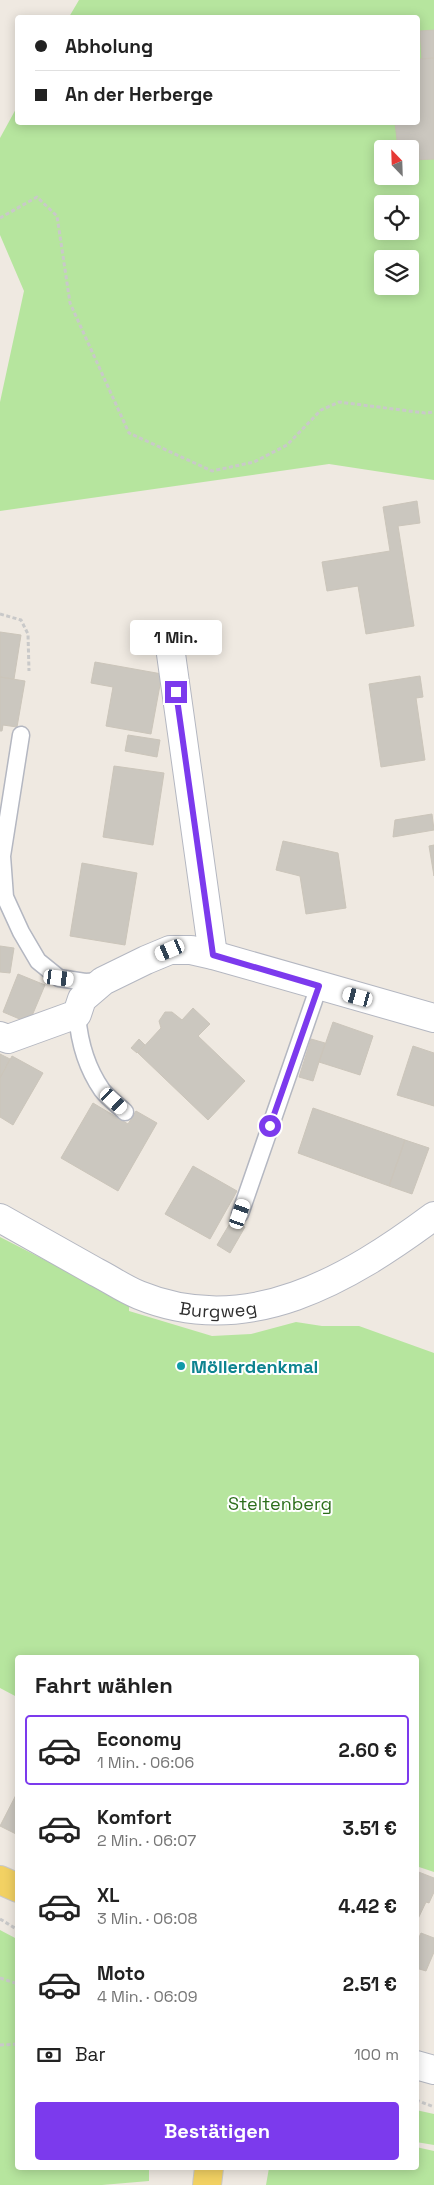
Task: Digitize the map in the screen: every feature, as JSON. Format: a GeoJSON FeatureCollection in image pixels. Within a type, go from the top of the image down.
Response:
{"type":"FeatureCollection","features":[{"type":"Feature","properties":{"kind":"main road"},"geometry":{"type":"LineString","coordinates":[[0,1880],[15,1887]]}},
{"type":"Feature","properties":{"kind":"main road"},"geometry":{"type":"LineString","coordinates":[[207,2185],[209,2170]]}},
{"type":"Feature","properties":{"kind":"street"},"geometry":{"type":"LineString","coordinates":[[171,654],[213,955]]}},
{"type":"Feature","properties":{"kind":"street"},"geometry":{"type":"LineString","coordinates":[[0,1036],[8,1039],[77,1014],[82,999],[103,981],[170,950],[191,950],[213,955],[434,1018]]}},
{"type":"Feature","properties":{"kind":"street","name":"Burgweg"},"geometry":{"type":"LineString","coordinates":[[0,1218],[139,1295],[180,1308],[224,1312],[261,1306],[310,1292],[386,1251],[434,1216]]}},
{"type":"Feature","properties":{"kind":"street"},"geometry":{"type":"LineString","coordinates":[[419,2066],[434,2070]]}},
{"type":"Feature","properties":{"kind":"lane"},"geometry":{"type":"LineString","coordinates":[[21,735],[2,856],[5,897],[21,932],[38,961],[59,978],[85,982],[103,981]]}},
{"type":"Feature","properties":{"kind":"lane"},"geometry":{"type":"LineString","coordinates":[[240,1214],[319,986]]}},
{"type":"Feature","properties":{"kind":"lane"},"geometry":{"type":"LineString","coordinates":[[77,1014],[79,1037],[87,1063],[103,1091],[125,1112]]}},
{"type":"Feature","properties":{"kind":"path"},"geometry":{"type":"LineString","coordinates":[[0,218],[37,197],[57,216],[70,303],[129,433],[212,471],[254,462],[287,445],[321,410],[339,402],[425,414],[434,412]]}},
{"type":"Feature","properties":{"kind":"path"},"geometry":{"type":"LineString","coordinates":[[0,614],[21,620],[28,634],[29,671]]}},
{"type":"Feature","properties":{"kind":"path"},"geometry":{"type":"LineString","coordinates":[[0,1919],[15,1928]]}},
{"type":"Feature","properties":{"kind":"path"},"geometry":{"type":"LineString","coordinates":[[0,1978],[15,1983]]}},
{"type":"Feature","properties":{"kind":"path"},"geometry":{"type":"LineString","coordinates":[[0,2044],[15,2044]]}},
{"type":"Feature","properties":{"kind":"path"},"geometry":{"type":"LineString","coordinates":[[419,2101],[434,2107]]}},
{"type":"Feature","properties":{"kind":"green space"},"geometry":{"type":"Polygon","coordinates":[[[79,0],[434,0],[434,480],[329,464],[0,511],[0,402],[24,291],[0,235],[0,138],[15,111],[15,125],[420,125],[420,15],[70,15],[79,0]]]}},
{"type":"Feature","properties":{"kind":"green space","name":"Steltenberg"},"geometry":{"type":"Polygon","coordinates":[[[0,1237],[129,1303],[129,1311],[212,1336],[251,1334],[296,1322],[322,1326],[359,1326],[434,1353],[434,1872],[419,1867],[419,1655],[15,1655],[15,1696],[0,1688],[0,1237]]]}},
{"type":"Feature","properties":{"kind":"green space"},"geometry":{"type":"Polygon","coordinates":[[[0,1930],[15,1938],[15,2170],[149,2170],[149,2181],[102,2185],[0,2185],[0,1930]]]}},
{"type":"Feature","properties":{"kind":"green space"},"geometry":{"type":"Polygon","coordinates":[[[419,2111],[434,2114],[434,2145],[419,2142],[419,2111]]]}},
{"type":"Feature","properties":{"kind":"green space"},"geometry":{"type":"Polygon","coordinates":[[[419,2148],[434,2151],[434,2185],[266,2185],[269,2170],[419,2170],[419,2148]]]}},
{"type":"Feature","properties":{"kind":"building"},"geometry":{"type":"Polygon","coordinates":[[[434,30],[434,58],[422,59],[420,31],[434,30]]]}},
{"type":"Feature","properties":{"kind":"building"},"geometry":{"type":"Polygon","coordinates":[[[434,58],[434,159],[419,160],[419,140],[397,140],[395,125],[420,125],[420,59],[434,58]]]}},
{"type":"Feature","properties":{"kind":"building"},"geometry":{"type":"Polygon","coordinates":[[[417,501],[420,523],[398,526],[414,626],[366,634],[358,586],[327,591],[322,562],[390,551],[383,507],[417,501]]]}},
{"type":"Feature","properties":{"kind":"building"},"geometry":{"type":"Polygon","coordinates":[[[0,632],[21,635],[14,679],[0,677],[0,632]]]}},
{"type":"Feature","properties":{"kind":"building"},"geometry":{"type":"Polygon","coordinates":[[[95,662],[162,674],[151,734],[106,726],[113,687],[91,683],[95,662]]]}},
{"type":"Feature","properties":{"kind":"building"},"geometry":{"type":"Polygon","coordinates":[[[420,676],[423,697],[416,698],[425,760],[381,767],[369,684],[420,676]]]}},
{"type":"Feature","properties":{"kind":"building"},"geometry":{"type":"Polygon","coordinates":[[[0,677],[25,681],[17,727],[3,725],[2,731],[0,731],[0,677]]]}},
{"type":"Feature","properties":{"kind":"building"},"geometry":{"type":"Polygon","coordinates":[[[128,735],[160,740],[157,757],[125,751],[128,735]]]}},
{"type":"Feature","properties":{"kind":"building"},"geometry":{"type":"Polygon","coordinates":[[[114,766],[164,773],[153,845],[103,837],[114,766]]]}},
{"type":"Feature","properties":{"kind":"building"},"geometry":{"type":"Polygon","coordinates":[[[432,814],[434,830],[393,837],[395,820],[432,814]]]}},
{"type":"Feature","properties":{"kind":"building"},"geometry":{"type":"Polygon","coordinates":[[[283,841],[338,853],[346,908],[306,914],[300,876],[276,870],[283,841]]]}},
{"type":"Feature","properties":{"kind":"building"},"geometry":{"type":"Polygon","coordinates":[[[434,845],[434,876],[429,846],[434,845]]]}},
{"type":"Feature","properties":{"kind":"building"},"geometry":{"type":"Polygon","coordinates":[[[82,863],[137,873],[125,945],[70,936],[82,863]]]}},
{"type":"Feature","properties":{"kind":"building"},"geometry":{"type":"Polygon","coordinates":[[[0,946],[14,948],[10,973],[0,972],[0,946]]]}},
{"type":"Feature","properties":{"kind":"building"},"geometry":{"type":"Polygon","coordinates":[[[18,974],[45,985],[29,1023],[3,1012],[18,974]]]}},
{"type":"Feature","properties":{"kind":"building"},"geometry":{"type":"Polygon","coordinates":[[[193,1008],[210,1024],[198,1036],[245,1081],[208,1120],[138,1053],[161,1028],[159,1021],[165,1012],[172,1012],[182,1020],[193,1008]]]}},
{"type":"Feature","properties":{"kind":"building"},"geometry":{"type":"Polygon","coordinates":[[[333,1022],[373,1036],[360,1075],[319,1062],[333,1022]]]}},
{"type":"Feature","properties":{"kind":"building"},"geometry":{"type":"Polygon","coordinates":[[[139,1039],[145,1045],[137,1053],[131,1048],[139,1039]]]}},
{"type":"Feature","properties":{"kind":"building"},"geometry":{"type":"Polygon","coordinates":[[[311,1039],[325,1043],[313,1081],[299,1077],[311,1039]]]}},
{"type":"Feature","properties":{"kind":"building"},"geometry":{"type":"Polygon","coordinates":[[[413,1046],[434,1053],[434,1106],[397,1095],[413,1046]]]}},
{"type":"Feature","properties":{"kind":"building"},"geometry":{"type":"Polygon","coordinates":[[[0,1054],[10,1059],[0,1078],[0,1054]]]}},
{"type":"Feature","properties":{"kind":"building"},"geometry":{"type":"Polygon","coordinates":[[[12,1056],[43,1073],[13,1125],[0,1117],[0,1078],[12,1056]]]}},
{"type":"Feature","properties":{"kind":"building"},"geometry":{"type":"Polygon","coordinates":[[[93,1103],[128,1124],[136,1111],[157,1123],[118,1191],[61,1158],[93,1103]]]}},
{"type":"Feature","properties":{"kind":"building"},"geometry":{"type":"Polygon","coordinates":[[[313,1108],[405,1140],[389,1186],[298,1153],[313,1108]]]}},
{"type":"Feature","properties":{"kind":"building"},"geometry":{"type":"Polygon","coordinates":[[[405,1140],[429,1148],[412,1194],[389,1186],[405,1140]]]}},
{"type":"Feature","properties":{"kind":"building"},"geometry":{"type":"Polygon","coordinates":[[[193,1166],[237,1191],[210,1239],[165,1214],[193,1166]]]}},
{"type":"Feature","properties":{"kind":"building"},"geometry":{"type":"Polygon","coordinates":[[[232,1220],[245,1227],[230,1253],[217,1245],[232,1220]]]}},
{"type":"Feature","properties":{"kind":"building"},"geometry":{"type":"Polygon","coordinates":[[[15,1797],[15,1834],[0,1826],[15,1797]]]}},
{"type":"Feature","properties":{"kind":"building"},"geometry":{"type":"Polygon","coordinates":[[[419,1872],[434,1878],[434,1892],[429,1903],[426,1902],[419,1917],[419,1872]]]}},
{"type":"Feature","properties":{"kind":"building"},"geometry":{"type":"Polygon","coordinates":[[[421,1933],[434,1938],[434,1952],[426,1971],[419,1969],[419,1937],[421,1933]]]}},
{"type":"Feature","properties":{"kind":"place","name":"Möllerdenkmal"},"geometry":{"type":"Point","coordinates":[181,1366]}},
{"type":"Feature","properties":{"kind":"route"},"geometry":{"type":"LineString","coordinates":[[176,692],[213,955],[319,986],[270,1126]]}}]}
